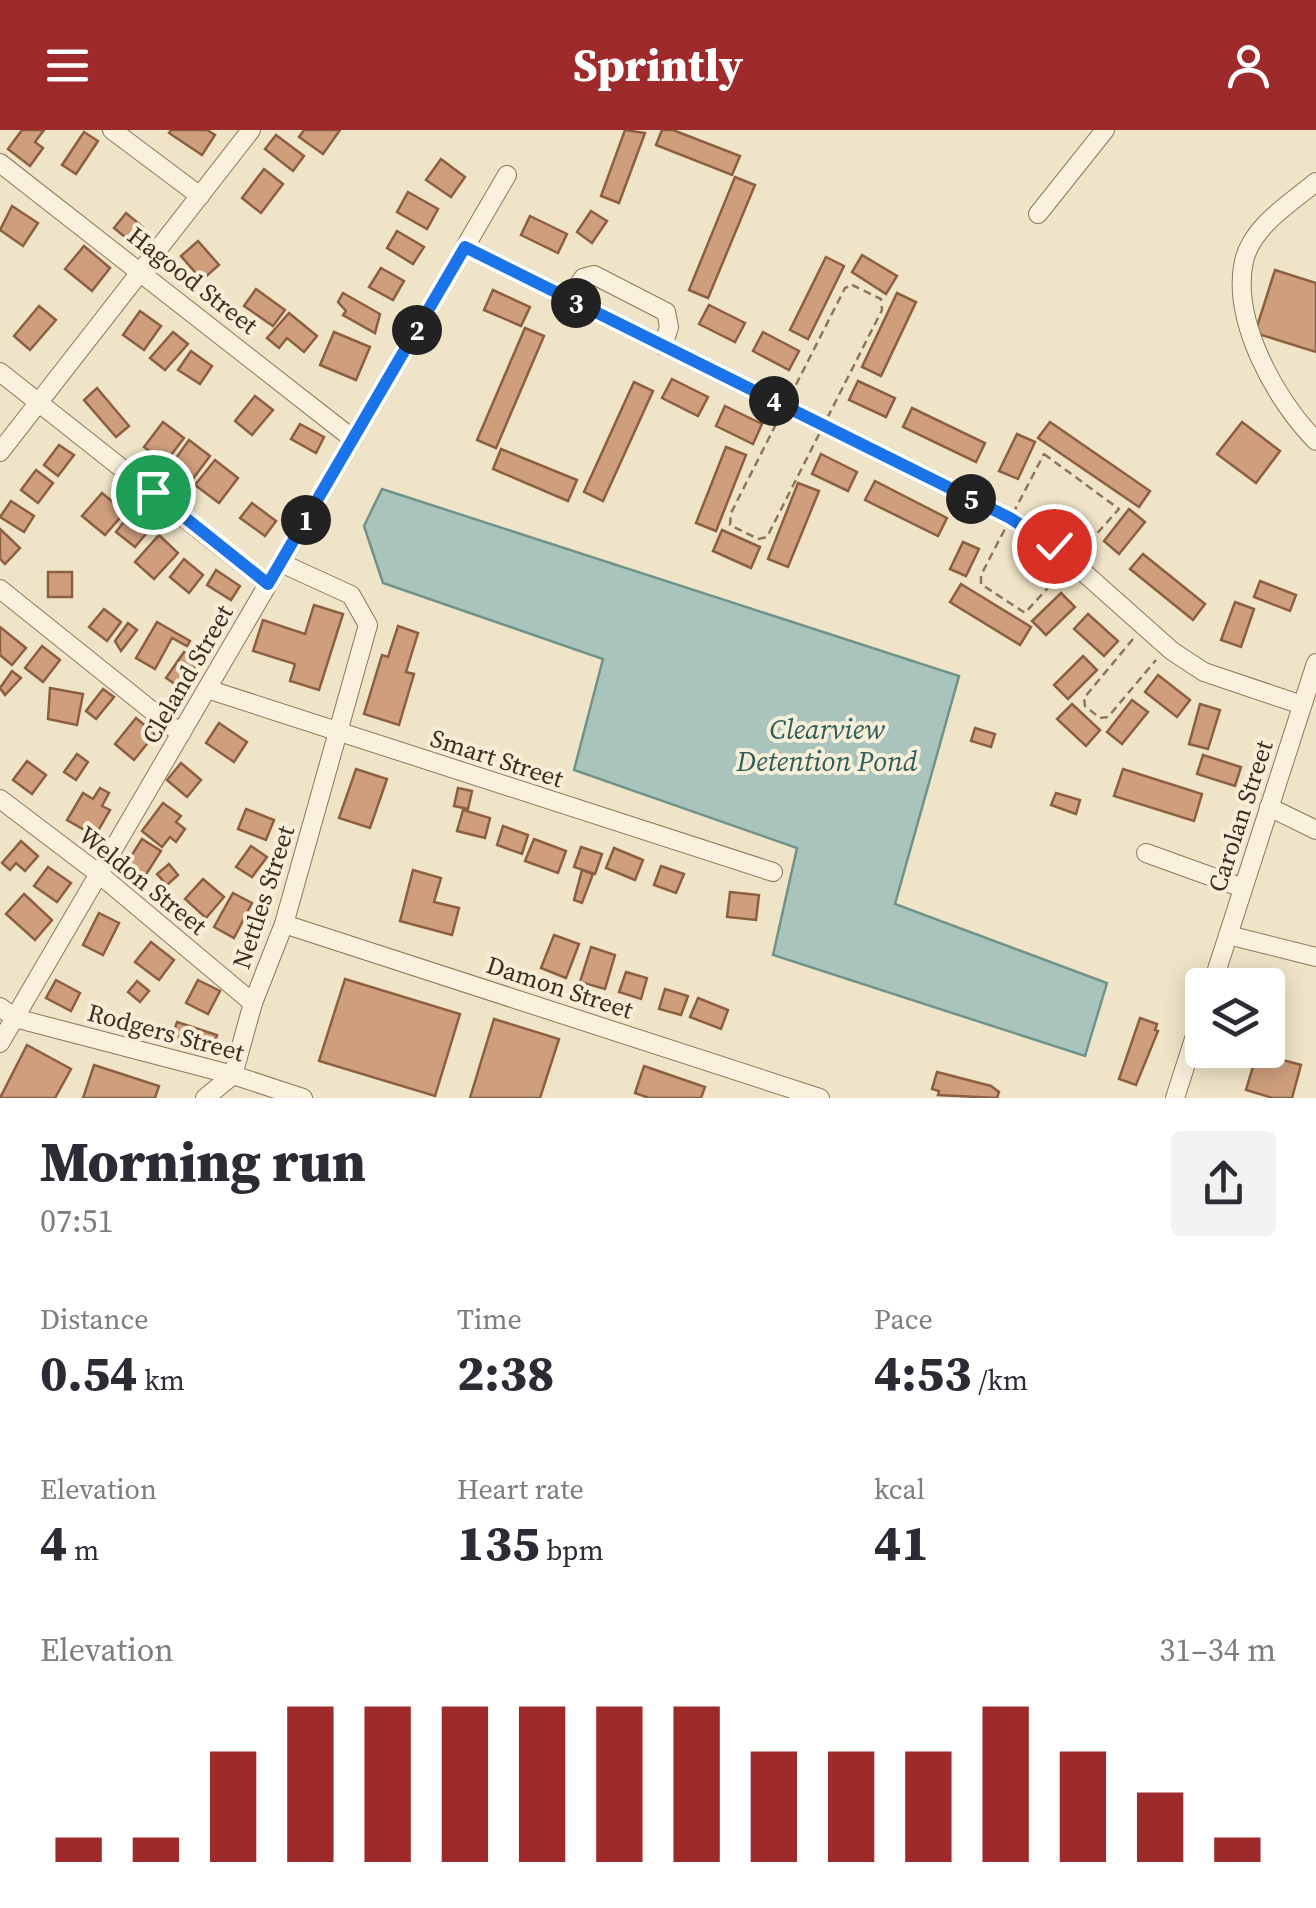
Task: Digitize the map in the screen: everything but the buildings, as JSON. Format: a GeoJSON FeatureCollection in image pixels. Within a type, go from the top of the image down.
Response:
{"type":"FeatureCollection","features":[{"type":"Feature","properties":{"kind":"street"},"geometry":{"type":"LineString","coordinates":[[112,130],[200,196]]}},
{"type":"Feature","properties":{"kind":"street"},"geometry":{"type":"LineString","coordinates":[[0,452],[251,130]]}},
{"type":"Feature","properties":{"kind":"street"},"geometry":{"type":"LineString","coordinates":[[1038,214],[1105,130]]}},
{"type":"Feature","properties":{"kind":"street","name":"Hagood Street"},"geometry":{"type":"LineString","coordinates":[[0,163],[352,439]]}},
{"type":"Feature","properties":{"kind":"street","name":"Cleland Street"},"geometry":{"type":"LineString","coordinates":[[0,1043],[7,1013],[98,874],[507,175]]}},
{"type":"Feature","properties":{"kind":"street"},"geometry":{"type":"LineString","coordinates":[[1316,182],[1262,227],[1244,260],[1245,310],[1252,343],[1298,422],[1316,442]]}},
{"type":"Feature","properties":{"kind":"street"},"geometry":{"type":"LineString","coordinates":[[465,247],[1010,518],[1054,546],[1167,647],[1204,672],[1302,705]]}},
{"type":"Feature","properties":{"kind":"street"},"geometry":{"type":"LineString","coordinates":[[569,300],[583,278],[594,275],[666,312],[670,326],[663,346]]}},
{"type":"Feature","properties":{"kind":"street"},"geometry":{"type":"LineString","coordinates":[[0,372],[268,584]]}},
{"type":"Feature","properties":{"kind":"street","name":"Nettles Street"},"geometry":{"type":"LineString","coordinates":[[233,1075],[254,1003],[284,924],[368,625],[351,595],[281,563]]}},
{"type":"Feature","properties":{"kind":"street"},"geometry":{"type":"LineString","coordinates":[[0,588],[180,734]]}},
{"type":"Feature","properties":{"kind":"street","name":"Carolan Street"},"geometry":{"type":"LineString","coordinates":[[1217,968],[1316,663]]}},
{"type":"Feature","properties":{"kind":"street","name":"Smart Street"},"geometry":{"type":"LineString","coordinates":[[207,689],[773,872]]}},
{"type":"Feature","properties":{"kind":"street","name":"Weldon Street"},"geometry":{"type":"LineString","coordinates":[[0,799],[254,1003]]}},
{"type":"Feature","properties":{"kind":"street"},"geometry":{"type":"LineString","coordinates":[[1269,807],[1316,830]]}},
{"type":"Feature","properties":{"kind":"street"},"geometry":{"type":"LineString","coordinates":[[1146,853],[1243,888]]}},
{"type":"Feature","properties":{"kind":"street","name":"Damon Street"},"geometry":{"type":"LineString","coordinates":[[284,924],[820,1098]]}},
{"type":"Feature","properties":{"kind":"street"},"geometry":{"type":"LineString","coordinates":[[1228,935],[1316,958]]}},
{"type":"Feature","properties":{"kind":"street","name":"Rodgers Street"},"geometry":{"type":"LineString","coordinates":[[7,1013],[303,1098]]}},
{"type":"Feature","properties":{"kind":"street"},"geometry":{"type":"LineString","coordinates":[[1176,1098],[1185,1068]]}},
{"type":"Feature","properties":{"kind":"street"},"geometry":{"type":"LineString","coordinates":[[205,1098],[233,1075]]}},
{"type":"Feature","properties":{"kind":"path"},"geometry":{"type":"LineString","coordinates":[[1144,626],[1084,698],[1086,706],[1100,718],[1108,717],[1167,647]]}},
{"type":"Feature","properties":{"kind":"water","name":"Clearview Detention Pond"},"geometry":{"type":"Polygon","coordinates":[[[382,489],[959,676],[895,904],[1107,983],[1085,1056],[773,955],[797,848],[574,770],[603,659],[383,583],[364,526],[382,489]]]}},
{"type":"Feature","properties":{"kind":"route"},"geometry":{"type":"LineString","coordinates":[[153,492],[268,584],[465,247],[1010,518],[1054,546]]}}]}
